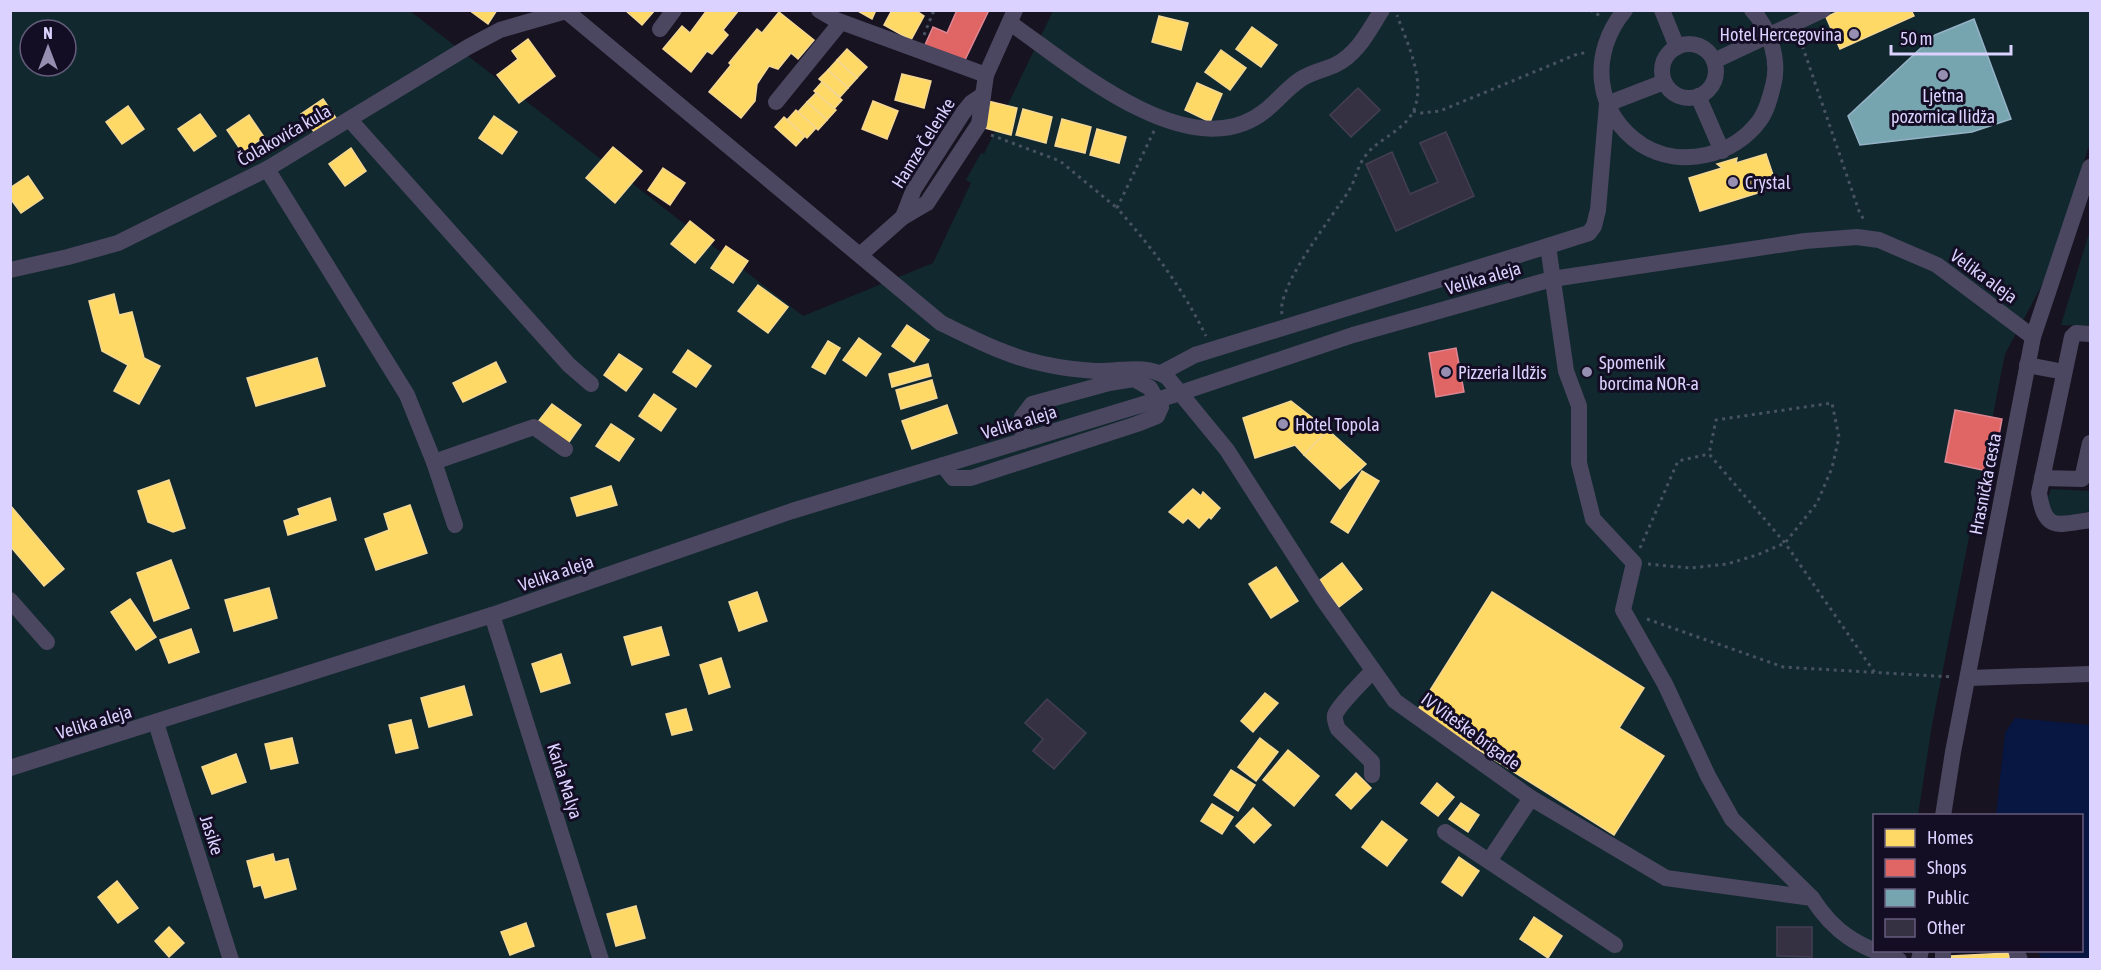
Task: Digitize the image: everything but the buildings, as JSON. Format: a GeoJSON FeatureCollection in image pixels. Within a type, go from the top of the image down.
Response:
{"type":"FeatureCollection","features":[{"type":"Feature","properties":{"kind":"street"},"geometry":{"type":"LineString","coordinates":[[660,29],[674,10]]}},
{"type":"Feature","properties":{"kind":"street"},"geometry":{"type":"LineString","coordinates":[[819,10],[841,22],[986,75]]}},
{"type":"Feature","properties":{"kind":"street"},"geometry":{"type":"LineString","coordinates":[[1013,16],[1117,98],[1164,121],[1189,128],[1215,129],[1242,124],[1263,114],[1300,79],[1336,64],[1354,52],[1382,10]]}},
{"type":"Feature","properties":{"kind":"street"},"geometry":{"type":"LineString","coordinates":[[1625,10],[1614,24],[1602,52],[1601,80],[1607,104],[1623,129],[1643,145],[1676,157],[1696,157],[1722,151],[1751,131],[1768,105],[1775,81],[1775,58],[1769,37],[1752,10]]}},
{"type":"Feature","properties":{"kind":"street"},"geometry":{"type":"LineString","coordinates":[[1662,10],[1677,47]]}},
{"type":"Feature","properties":{"kind":"street"},"geometry":{"type":"LineString","coordinates":[[1714,61],[1823,10]]}},
{"type":"Feature","properties":{"kind":"street"},"geometry":{"type":"LineString","coordinates":[[566,11],[941,323],[997,351],[1049,365],[1084,370],[1143,368],[1161,373],[1195,355],[1589,233],[1594,226],[1598,210],[1607,104]]}},
{"type":"Feature","properties":{"kind":"street","name":"Čolakovića kula"},"geometry":{"type":"LineString","coordinates":[[10,270],[118,243],[267,170],[468,47],[500,30],[566,11]]}},
{"type":"Feature","properties":{"kind":"street","name":"Hamze Čelenke"},"geometry":{"type":"LineString","coordinates":[[860,255],[903,217],[927,204],[979,124],[986,75],[1013,16]]}},
{"type":"Feature","properties":{"kind":"street"},"geometry":{"type":"LineString","coordinates":[[776,102],[841,22]]}},
{"type":"Feature","properties":{"kind":"street"},"geometry":{"type":"LineString","coordinates":[[1686,44],[1702,48],[1714,61],[1715,78],[1712,86],[1698,96],[1682,98],[1668,89],[1664,82],[1662,66],[1670,51],[1677,47],[1686,44]]}},
{"type":"Feature","properties":{"kind":"street"},"geometry":{"type":"LineString","coordinates":[[1607,104],[1664,82]]}},
{"type":"Feature","properties":{"kind":"street","name":"Hamze Čelenke"},"geometry":{"type":"LineString","coordinates":[[903,217],[914,189],[963,113],[971,103],[983,95]]}},
{"type":"Feature","properties":{"kind":"street"},"geometry":{"type":"LineString","coordinates":[[1698,96],[1722,151]]}},
{"type":"Feature","properties":{"kind":"street"},"geometry":{"type":"LineString","coordinates":[[350,120],[569,365],[591,384]]}},
{"type":"Feature","properties":{"kind":"street","name":"Hrasnička cesta"},"geometry":{"type":"LineString","coordinates":[[1943,814],[2033,337],[2091,167]]}},
{"type":"Feature","properties":{"kind":"street"},"geometry":{"type":"LineString","coordinates":[[267,170],[407,395],[434,462],[455,525]]}},
{"type":"Feature","properties":{"kind":"street","name":"Velika aleja"},"geometry":{"type":"LineString","coordinates":[[10,768],[492,615],[792,512],[1159,400],[1353,335],[1552,279],[1805,242],[1857,237],[1879,240],[1937,265],[2033,337]]}},
{"type":"Feature","properties":{"kind":"street"},"geometry":{"type":"LineString","coordinates":[[1548,246],[1566,371],[1579,406],[1579,463],[1593,519],[1634,563],[1623,610],[1665,684],[1708,776],[1732,819],[1812,898],[1824,917],[1844,935],[1873,951]]}},
{"type":"Feature","properties":{"kind":"street"},"geometry":{"type":"LineString","coordinates":[[2091,334],[2074,334],[2039,493],[2043,515],[2050,522],[2061,525],[2091,520]]}},
{"type":"Feature","properties":{"kind":"street"},"geometry":{"type":"LineString","coordinates":[[2027,364],[2064,372]]}},
{"type":"Feature","properties":{"kind":"street","name":"IV Viteške brigade"},"geometry":{"type":"LineString","coordinates":[[1161,373],[1167,377],[1227,450],[1322,598],[1395,701],[1531,798],[1666,878],[1812,898]]}},
{"type":"Feature","properties":{"kind":"street"},"geometry":{"type":"LineString","coordinates":[[943,465],[953,478],[971,478],[1137,424],[1157,416],[1161,407],[1150,388],[1134,379],[1062,394],[1032,404],[1022,417],[1023,441]]}},
{"type":"Feature","properties":{"kind":"street"},"geometry":{"type":"LineString","coordinates":[[434,462],[534,427],[565,449]]}},
{"type":"Feature","properties":{"kind":"street"},"geometry":{"type":"LineString","coordinates":[[2042,478],[2082,479],[2091,443]]}},
{"type":"Feature","properties":{"kind":"street"},"geometry":{"type":"LineString","coordinates":[[10,600],[48,642]]}},
{"type":"Feature","properties":{"kind":"street","name":"Karla Malya"},"geometry":{"type":"LineString","coordinates":[[492,615],[601,960]]}},
{"type":"Feature","properties":{"kind":"street"},"geometry":{"type":"LineString","coordinates":[[1372,775],[1372,762],[1338,729],[1335,714],[1373,670]]}},
{"type":"Feature","properties":{"kind":"street"},"geometry":{"type":"LineString","coordinates":[[1969,678],[2091,674]]}},
{"type":"Feature","properties":{"kind":"street","name":"Jasike"},"geometry":{"type":"LineString","coordinates":[[156,723],[231,960]]}},
{"type":"Feature","properties":{"kind":"street"},"geometry":{"type":"LineString","coordinates":[[1489,861],[1531,798]]}},
{"type":"Feature","properties":{"kind":"street"},"geometry":{"type":"LineString","coordinates":[[1445,832],[1615,945]]}},
{"type":"Feature","properties":{"kind":"street"},"geometry":{"type":"LineString","coordinates":[[1874,952],[1899,960]]}},
{"type":"Feature","properties":{"kind":"path"},"geometry":{"type":"LineString","coordinates":[[918,50],[934,10]]}},
{"type":"Feature","properties":{"kind":"path"},"geometry":{"type":"LineString","coordinates":[[1286,327],[1281,301],[1288,284],[1324,225],[1353,184],[1367,153],[1401,126],[1413,111],[1418,88],[1416,73],[1395,10]]}},
{"type":"Feature","properties":{"kind":"path"},"geometry":{"type":"LineString","coordinates":[[1794,23],[1858,211],[1879,240]]}},
{"type":"Feature","properties":{"kind":"path"},"geometry":{"type":"LineString","coordinates":[[1413,111],[1421,113],[1440,111],[1575,55],[1584,52],[1602,52]]}},
{"type":"Feature","properties":{"kind":"path"},"geometry":{"type":"LineString","coordinates":[[1117,208],[1154,131],[1164,121]]}},
{"type":"Feature","properties":{"kind":"path"},"geometry":{"type":"LineString","coordinates":[[975,130],[1060,161],[1117,208],[1178,284],[1214,350]]}},
{"type":"Feature","properties":{"kind":"path"},"geometry":{"type":"LineString","coordinates":[[1832,403],[1839,436],[1832,468],[1817,503],[1785,543],[1727,564],[1690,568],[1634,563],[1678,461],[1709,454],[1716,420],[1832,403]]}},
{"type":"Feature","properties":{"kind":"path"},"geometry":{"type":"LineString","coordinates":[[1709,454],[1785,543],[1875,673]]}},
{"type":"Feature","properties":{"kind":"path"},"geometry":{"type":"LineString","coordinates":[[1623,610],[1784,667],[1969,678]]}},
{"type":"Feature","properties":{"kind":"green space"},"geometry":{"type":"Polygon","coordinates":[[[10,11],[410,11],[803,316],[933,263],[971,183],[966,180],[981,153],[984,154],[1053,11],[2090,11],[2090,143],[2044,281],[2005,354],[1932,725],[1918,814],[1873,814],[1873,952],[1898,952],[1897,959],[11,959],[10,11]]]}},
{"type":"Feature","properties":{"kind":"green space"},"geometry":{"type":"Polygon","coordinates":[[[2090,230],[2090,326],[2061,325],[2090,230]]]}},
{"type":"Feature","properties":{"kind":"green space"},"geometry":{"type":"Polygon","coordinates":[[[2051,489],[2090,491],[2090,511],[2066,516],[2052,514],[2047,500],[2051,489]]]}},
{"type":"Feature","properties":{"kind":"water"},"geometry":{"type":"Polygon","coordinates":[[[2015,718],[2090,725],[2090,959],[2042,959],[2038,952],[2083,952],[2083,814],[1996,814],[2005,733],[2015,718]]]}},
{"type":"Feature","properties":{"kind":"place","name":"Hotel Hercegovina"},"geometry":{"type":"Point","coordinates":[1854,34]}},
{"type":"Feature","properties":{"kind":"place","name":"Ljetna pozornica Ilidža"},"geometry":{"type":"Point","coordinates":[1943,75]}},
{"type":"Feature","properties":{"kind":"place","name":"Crystal"},"geometry":{"type":"Point","coordinates":[1733,182]}},
{"type":"Feature","properties":{"kind":"place","name":"Pizzeria Ildžis"},"geometry":{"type":"Point","coordinates":[1446,372]}},
{"type":"Feature","properties":{"kind":"place","name":"Spomenik borcima NOR-a"},"geometry":{"type":"Point","coordinates":[1587,372]}},
{"type":"Feature","properties":{"kind":"place","name":"Hotel Topola"},"geometry":{"type":"Point","coordinates":[1283,424]}}]}
